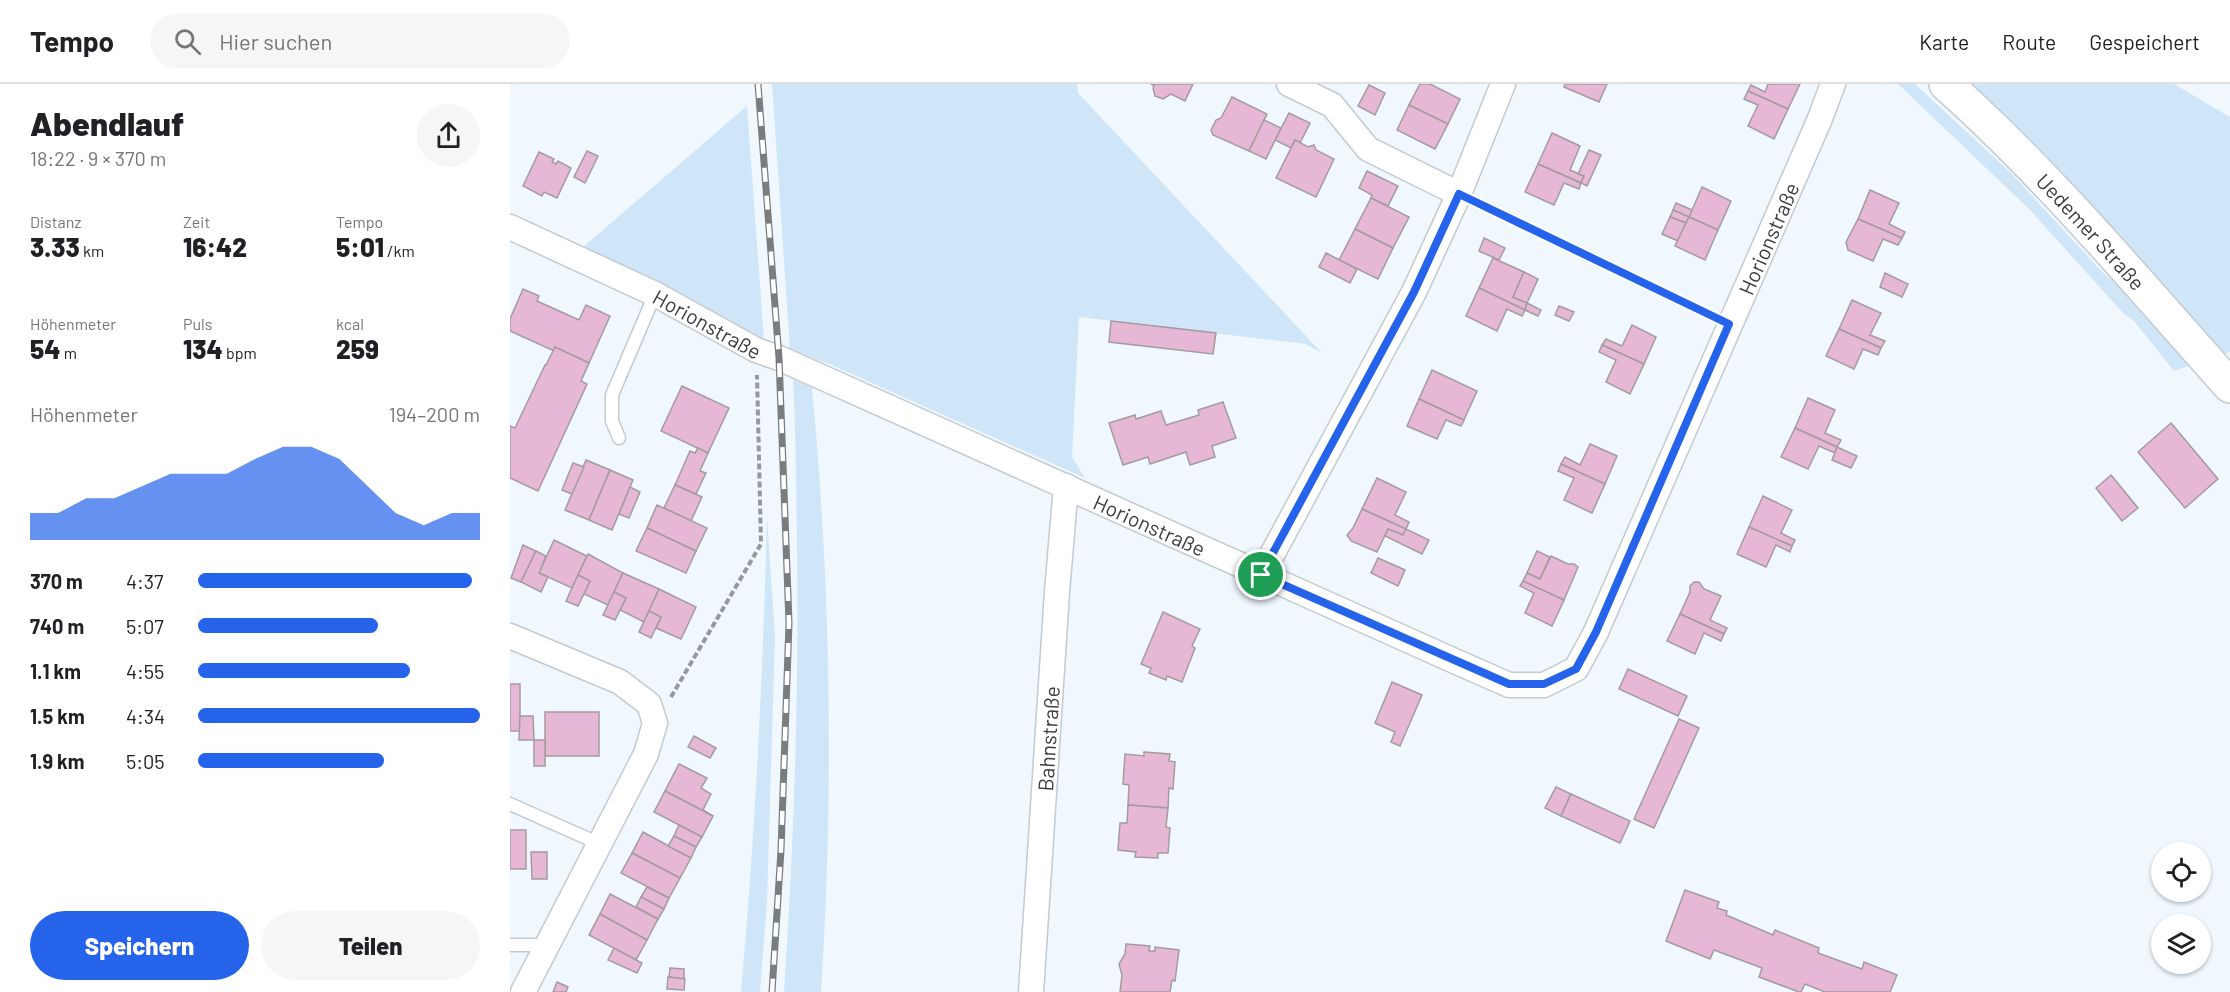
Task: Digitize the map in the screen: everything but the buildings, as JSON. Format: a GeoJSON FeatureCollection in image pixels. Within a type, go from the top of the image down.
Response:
{"type":"FeatureCollection","features":[{"type":"Feature","properties":{"kind":"main road","name":"Uedemer Straße"},"geometry":{"type":"LineString","coordinates":[[1946,84],[2002,135],[2230,386]]}},
{"type":"Feature","properties":{"kind":"street"},"geometry":{"type":"LineString","coordinates":[[1289,84],[1332,105],[1368,149],[1459,194]]}},
{"type":"Feature","properties":{"kind":"street"},"geometry":{"type":"LineString","coordinates":[[1261,575],[1414,292],[1459,194],[1503,84]]}},
{"type":"Feature","properties":{"kind":"street","name":"Horionstraße"},"geometry":{"type":"LineString","coordinates":[[510,227],[655,294],[756,350],[779,358],[1261,575],[1509,684],[1544,684],[1576,669],[1596,632],[1819,121],[1833,84]]}},
{"type":"Feature","properties":{"kind":"street","name":"Bahnstraße"},"geometry":{"type":"LineString","coordinates":[[1031,992],[1066,486]]}},
{"type":"Feature","properties":{"kind":"street"},"geometry":{"type":"LineString","coordinates":[[510,636],[620,682],[649,704],[655,723],[646,754],[523,992]]}},
{"type":"Feature","properties":{"kind":"lane"},"geometry":{"type":"LineString","coordinates":[[619,438],[612,421],[612,395],[655,294]]}},
{"type":"Feature","properties":{"kind":"lane"},"geometry":{"type":"LineString","coordinates":[[510,804],[600,844]]}},
{"type":"Feature","properties":{"kind":"lane"},"geometry":{"type":"LineString","coordinates":[[510,945],[547,945]]}},
{"type":"Feature","properties":{"kind":"path"},"geometry":{"type":"LineString","coordinates":[[1459,194],[1729,324]]}},
{"type":"Feature","properties":{"kind":"path"},"geometry":{"type":"LineString","coordinates":[[649,704],[666,707],[761,544],[756,350]]}},
{"type":"Feature","properties":{"kind":"shaded area"},"geometry":{"type":"Polygon","coordinates":[[[772,84],[1077,84],[1078,93],[1322,353],[1305,344],[1079,317],[1072,457],[1085,478],[827,363],[790,350],[772,84]]]}},
{"type":"Feature","properties":{"kind":"shaded area"},"geometry":{"type":"Polygon","coordinates":[[[1898,84],[1915,84],[2011,173],[2104,274],[2146,308],[2194,364],[2174,371],[2134,321],[2123,313],[2030,210],[1898,84]]]}},
{"type":"Feature","properties":{"kind":"shaded area"},"geometry":{"type":"Polygon","coordinates":[[[1971,84],[2174,84],[2230,117],[2230,352],[2220,355],[2069,180],[2038,147],[1971,84]]]}},
{"type":"Feature","properties":{"kind":"shaded area"},"geometry":{"type":"Polygon","coordinates":[[[747,106],[764,340],[582,248],[747,106]]]}},
{"type":"Feature","properties":{"kind":"shaded area"},"geometry":{"type":"Polygon","coordinates":[[[793,379],[812,388],[827,614],[828,842],[821,992],[784,992],[791,880],[796,711],[797,543],[793,379]]]}},
{"type":"Feature","properties":{"kind":"shaded area"},"geometry":{"type":"Polygon","coordinates":[[[767,517],[775,636],[767,903],[760,992],[741,992],[758,755],[767,517]]]}},
{"type":"Feature","properties":{"kind":"railway"},"geometry":{"type":"LineString","coordinates":[[758,84],[779,358],[789,623],[781,850],[772,992]]}},
{"type":"Feature","properties":{"kind":"route"},"geometry":{"type":"LineString","coordinates":[[1459,194],[1729,324],[1596,632],[1576,669],[1544,684],[1509,684],[1261,575],[1414,292],[1459,194]]}}]}
